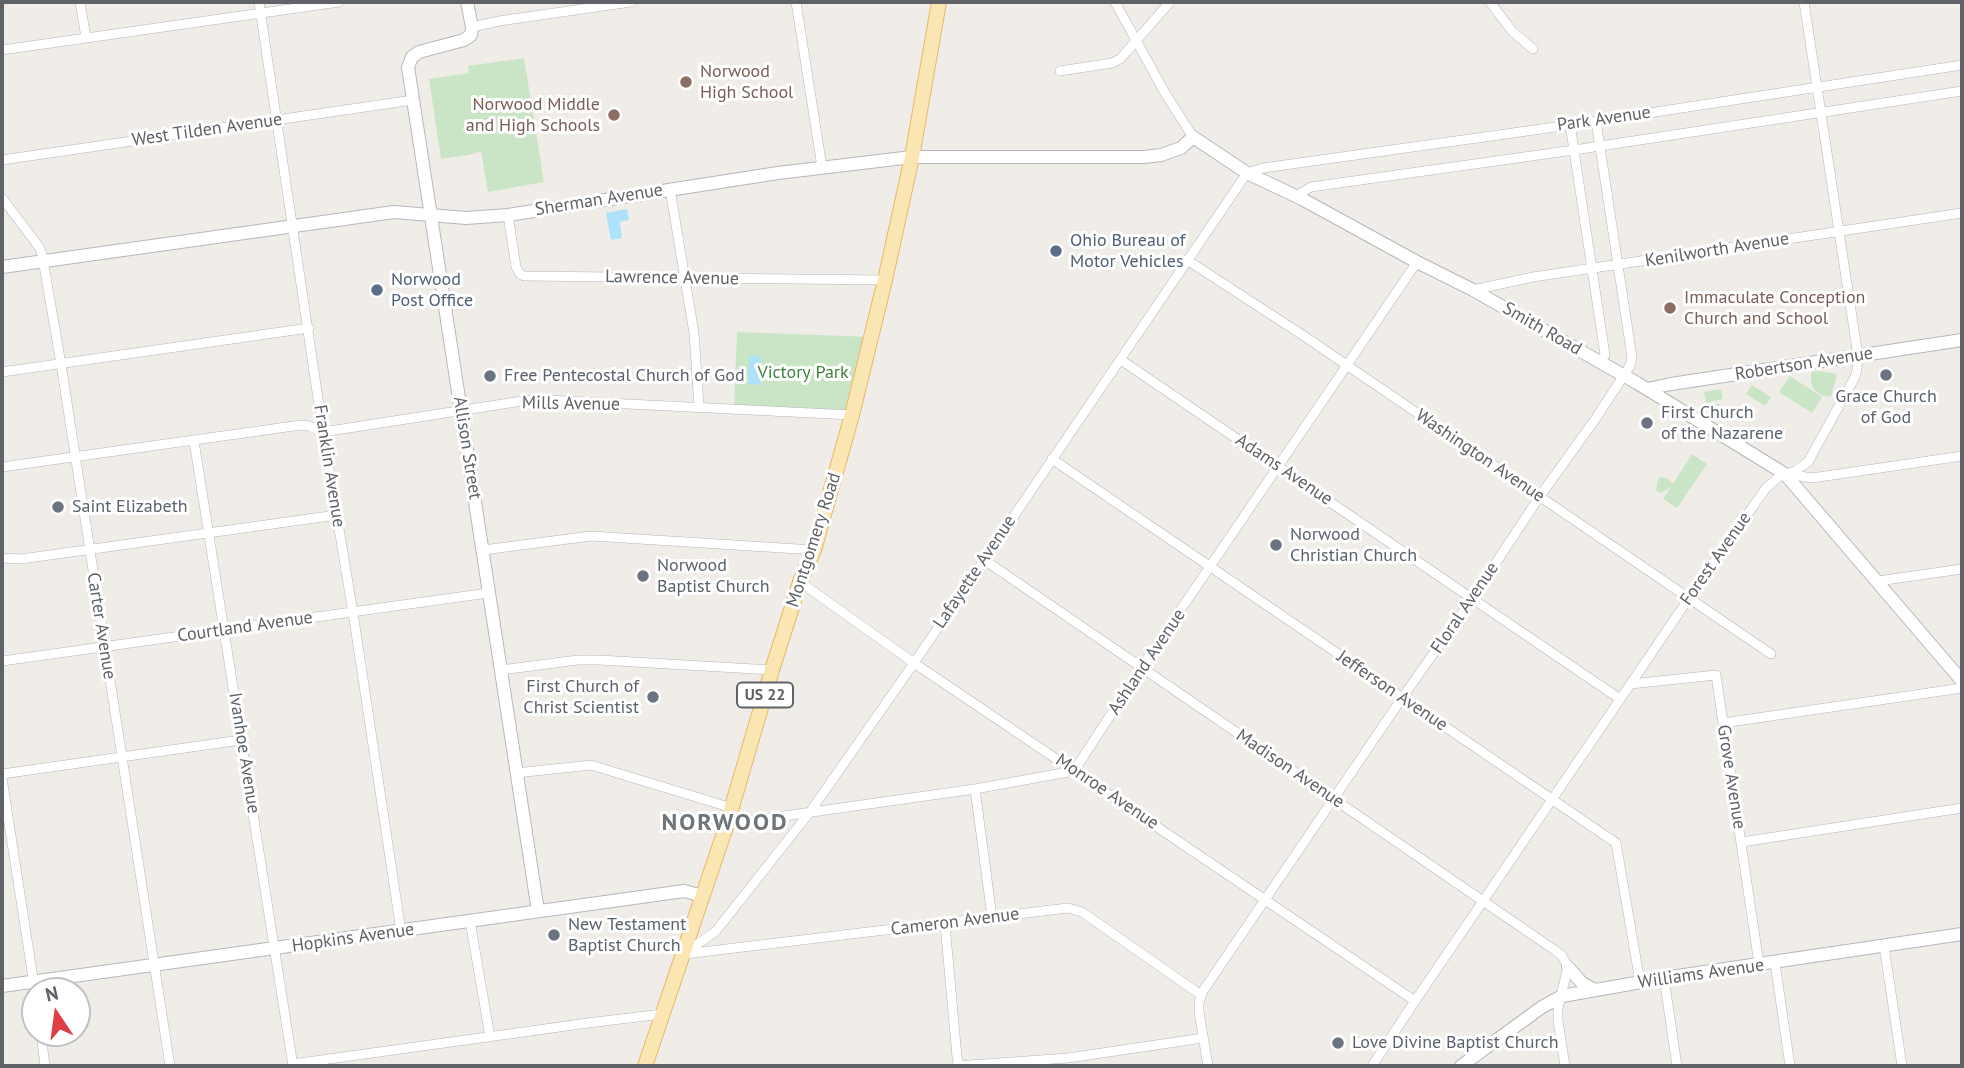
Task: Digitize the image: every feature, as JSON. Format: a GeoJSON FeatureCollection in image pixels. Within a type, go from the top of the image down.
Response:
{"type":"FeatureCollection","features":[{"type":"Feature","properties":{"kind":"main road","name":"Montgomery Road"},"geometry":{"type":"LineString","coordinates":[[645,1066],[727,824],[800,582],[814,551],[852,415],[886,279],[912,157],[939,2]]}},
{"type":"Feature","properties":{"kind":"street"},"geometry":{"type":"LineString","coordinates":[[80,2],[86,38]]}},
{"type":"Feature","properties":{"kind":"street","name":"Franklin Avenue"},"geometry":{"type":"LineString","coordinates":[[259,2],[401,931]]}},
{"type":"Feature","properties":{"kind":"street"},"geometry":{"type":"LineString","coordinates":[[2,50],[340,2]]}},
{"type":"Feature","properties":{"kind":"street"},"geometry":{"type":"LineString","coordinates":[[467,2],[472,27],[631,2]]}},
{"type":"Feature","properties":{"kind":"street"},"geometry":{"type":"LineString","coordinates":[[796,2],[822,167]]}},
{"type":"Feature","properties":{"kind":"street","name":"Smith Road"},"geometry":{"type":"LineString","coordinates":[[1115,2],[1165,93],[1193,137],[1247,173],[1296,196],[1473,290],[1624,375],[1785,474],[1962,681]]}},
{"type":"Feature","properties":{"kind":"street"},"geometry":{"type":"LineString","coordinates":[[1060,71],[1112,63],[1120,59],[1170,2]]}},
{"type":"Feature","properties":{"kind":"street"},"geometry":{"type":"LineString","coordinates":[[1490,2],[1512,31],[1533,49]]}},
{"type":"Feature","properties":{"kind":"street","name":"Forest Avenue"},"geometry":{"type":"LineString","coordinates":[[1372,1066],[1766,488],[1772,481],[1801,467],[1811,457],[1855,377],[1858,356],[1804,2]]}},
{"type":"Feature","properties":{"kind":"street","name":"Allison Street"},"geometry":{"type":"LineString","coordinates":[[472,27],[471,35],[464,40],[419,52],[412,57],[408,67],[538,911]]}},
{"type":"Feature","properties":{"kind":"street","name":"Park Avenue"},"geometry":{"type":"LineString","coordinates":[[1247,173],[1263,168],[1962,65]]}},
{"type":"Feature","properties":{"kind":"street","name":"Park Avenue"},"geometry":{"type":"LineString","coordinates":[[1296,196],[1311,187],[1962,91]]}},
{"type":"Feature","properties":{"kind":"street","name":"West Tilden Avenue"},"geometry":{"type":"LineString","coordinates":[[2,160],[413,100]]}},
{"type":"Feature","properties":{"kind":"street","name":"Floral Avenue"},"geometry":{"type":"LineString","coordinates":[[1202,995],[1630,366],[1632,357],[1596,121]]}},
{"type":"Feature","properties":{"kind":"street"},"geometry":{"type":"LineString","coordinates":[[1570,124],[1605,355],[1601,363]]}},
{"type":"Feature","properties":{"kind":"street","name":"Sherman Avenue"},"geometry":{"type":"LineString","coordinates":[[2,267],[394,212],[466,218],[508,215],[822,167],[912,157],[1144,157],[1181,148],[1193,137]]}},
{"type":"Feature","properties":{"kind":"street","name":"Lafayette Avenue"},"geometry":{"type":"LineString","coordinates":[[683,954],[716,931],[810,812],[915,663],[1247,173]]}},
{"type":"Feature","properties":{"kind":"street"},"geometry":{"type":"LineString","coordinates":[[670,189],[694,333],[699,407]]}},
{"type":"Feature","properties":{"kind":"street","name":"Carter Avenue"},"geometry":{"type":"LineString","coordinates":[[2,198],[39,247],[43,261],[170,1066]]}},
{"type":"Feature","properties":{"kind":"street","name":"Kenilworth Avenue"},"geometry":{"type":"LineString","coordinates":[[1473,290],[1533,277],[1962,213]]}},
{"type":"Feature","properties":{"kind":"street","name":"Lawrence Avenue"},"geometry":{"type":"LineString","coordinates":[[508,215],[516,267],[522,275],[886,279]]}},
{"type":"Feature","properties":{"kind":"street","name":"Washington Avenue"},"geometry":{"type":"LineString","coordinates":[[1188,260],[1771,654]]}},
{"type":"Feature","properties":{"kind":"street","name":"Ashland Avenue"},"geometry":{"type":"LineString","coordinates":[[1074,771],[1417,262]]}},
{"type":"Feature","properties":{"kind":"street"},"geometry":{"type":"LineString","coordinates":[[2,372],[309,328]]}},
{"type":"Feature","properties":{"kind":"street","name":"Robertson Avenue"},"geometry":{"type":"LineString","coordinates":[[1647,389],[1962,341]]}},
{"type":"Feature","properties":{"kind":"street","name":"Adams Avenue"},"geometry":{"type":"LineString","coordinates":[[1121,360],[1620,699]]}},
{"type":"Feature","properties":{"kind":"street","name":"Mills Avenue"},"geometry":{"type":"LineString","coordinates":[[2,467],[300,425],[323,432],[522,401],[852,415]]}},
{"type":"Feature","properties":{"kind":"street","name":"Ivanhoe Avenue"},"geometry":{"type":"LineString","coordinates":[[194,441],[293,1065]]}},
{"type":"Feature","properties":{"kind":"street"},"geometry":{"type":"LineString","coordinates":[[1785,474],[1812,478],[1962,456]]}},
{"type":"Feature","properties":{"kind":"street","name":"Jefferson Avenue"},"geometry":{"type":"LineString","coordinates":[[1052,459],[1616,843],[1640,982]]}},
{"type":"Feature","properties":{"kind":"street"},"geometry":{"type":"LineString","coordinates":[[2,558],[21,559],[89,551],[337,515]]}},
{"type":"Feature","properties":{"kind":"street"},"geometry":{"type":"LineString","coordinates":[[483,550],[591,536],[814,551]]}},
{"type":"Feature","properties":{"kind":"street","name":"Madison Avenue"},"geometry":{"type":"LineString","coordinates":[[984,559],[1556,951],[1568,967]]}},
{"type":"Feature","properties":{"kind":"street"},"geometry":{"type":"LineString","coordinates":[[1878,581],[1962,569]]}},
{"type":"Feature","properties":{"kind":"street","name":"Monroe Avenue"},"geometry":{"type":"LineString","coordinates":[[800,582],[915,663],[1415,1001]]}},
{"type":"Feature","properties":{"kind":"street","name":"Courtland Avenue"},"geometry":{"type":"LineString","coordinates":[[2,661],[488,593]]}},
{"type":"Feature","properties":{"kind":"street"},"geometry":{"type":"LineString","coordinates":[[501,670],[578,660],[772,670]]}},
{"type":"Feature","properties":{"kind":"street","name":"Grove Avenue"},"geometry":{"type":"LineString","coordinates":[[1631,684],[1716,675],[1759,964]]}},
{"type":"Feature","properties":{"kind":"street"},"geometry":{"type":"LineString","coordinates":[[1723,723],[1962,688]]}},
{"type":"Feature","properties":{"kind":"street"},"geometry":{"type":"LineString","coordinates":[[34,977],[2,776],[241,740]]}},
{"type":"Feature","properties":{"kind":"street"},"geometry":{"type":"LineString","coordinates":[[516,773],[591,765],[732,808]]}},
{"type":"Feature","properties":{"kind":"street"},"geometry":{"type":"LineString","coordinates":[[727,824],[975,789],[1074,771]]}},
{"type":"Feature","properties":{"kind":"street"},"geometry":{"type":"LineString","coordinates":[[975,789],[992,917]]}},
{"type":"Feature","properties":{"kind":"street"},"geometry":{"type":"LineString","coordinates":[[1742,842],[1962,808]]}},
{"type":"Feature","properties":{"kind":"street","name":"Hopkins Avenue"},"geometry":{"type":"LineString","coordinates":[[86,977],[155,965],[684,891],[703,896]]}},
{"type":"Feature","properties":{"kind":"street","name":"Cameron Avenue"},"geometry":{"type":"LineString","coordinates":[[683,954],[1068,908],[1075,909],[1202,995]]}},
{"type":"Feature","properties":{"kind":"street"},"geometry":{"type":"LineString","coordinates":[[470,921],[490,1037]]}},
{"type":"Feature","properties":{"kind":"street"},"geometry":{"type":"LineString","coordinates":[[945,924],[958,1066],[1068,1058],[1203,1038]]}},
{"type":"Feature","properties":{"kind":"street","name":"Williams Avenue"},"geometry":{"type":"LineString","coordinates":[[1461,1066],[1542,1007],[1562,996],[1664,978],[1962,934]]}},
{"type":"Feature","properties":{"kind":"street"},"geometry":{"type":"LineString","coordinates":[[1884,946],[1902,1066]]}},
{"type":"Feature","properties":{"kind":"street"},"geometry":{"type":"LineString","coordinates":[[1775,963],[1790,1066]]}},
{"type":"Feature","properties":{"kind":"street"},"geometry":{"type":"LineString","coordinates":[[1568,967],[1582,983],[1596,990]]}},
{"type":"Feature","properties":{"kind":"street"},"geometry":{"type":"LineString","coordinates":[[1565,1066],[1558,1021],[1568,967]]}},
{"type":"Feature","properties":{"kind":"street"},"geometry":{"type":"LineString","coordinates":[[1664,978],[1677,1066]]}},
{"type":"Feature","properties":{"kind":"street","name":"Hopkins Avenue"},"geometry":{"type":"LineString","coordinates":[[2,986],[21,986]]}},
{"type":"Feature","properties":{"kind":"street"},"geometry":{"type":"LineString","coordinates":[[1202,995],[1199,1012],[1208,1066]]}},
{"type":"Feature","properties":{"kind":"street"},"geometry":{"type":"LineString","coordinates":[[293,1065],[662,1014]]}},
{"type":"Feature","properties":{"kind":"street"},"geometry":{"type":"LineString","coordinates":[[43,1047],[46,1066]]}},
{"type":"Feature","properties":{"kind":"green space"},"geometry":{"type":"Polygon","coordinates":[[[524,58],[544,182],[488,192],[481,151],[441,159],[429,79],[469,73],[468,66],[524,58]]]}},
{"type":"Feature","properties":{"kind":"green space","name":"Victory Park"},"geometry":{"type":"Polygon","coordinates":[[[737,332],[872,337],[852,415],[734,409],[737,332]]]}},
{"type":"Feature","properties":{"kind":"green space"},"geometry":{"type":"Polygon","coordinates":[[[1811,372],[1837,374],[1831,397],[1814,390],[1811,372]]]}},
{"type":"Feature","properties":{"kind":"green space"},"geometry":{"type":"Polygon","coordinates":[[[1790,376],[1822,397],[1812,413],[1779,392],[1790,376]]]}},
{"type":"Feature","properties":{"kind":"green space"},"geometry":{"type":"Polygon","coordinates":[[[1752,385],[1771,397],[1765,406],[1746,394],[1752,385]]]}},
{"type":"Feature","properties":{"kind":"green space"},"geometry":{"type":"Polygon","coordinates":[[[1721,389],[1723,399],[1706,403],[1704,392],[1721,389]]]}},
{"type":"Feature","properties":{"kind":"green space"},"geometry":{"type":"Polygon","coordinates":[[[1716,403],[1732,413],[1726,421],[1711,411],[1716,403]]]}},
{"type":"Feature","properties":{"kind":"green space"},"geometry":{"type":"Polygon","coordinates":[[[1692,454],[1707,464],[1677,508],[1663,499],[1670,488],[1661,493],[1656,491],[1658,479],[1668,479],[1673,484],[1692,454]]]}},
{"type":"Feature","properties":{"kind":"water"},"geometry":{"type":"Polygon","coordinates":[[[627,209],[629,220],[620,222],[622,238],[611,240],[606,213],[627,209]]]}},
{"type":"Feature","properties":{"kind":"water"},"geometry":{"type":"Polygon","coordinates":[[[749,356],[761,356],[761,385],[748,384],[749,356]]]}},
{"type":"Feature","properties":{"kind":"place","name":"Norwood High School"},"geometry":{"type":"Point","coordinates":[686,82]}},
{"type":"Feature","properties":{"kind":"place","name":"Norwood Middle and High Schools"},"geometry":{"type":"Point","coordinates":[614,115]}},
{"type":"Feature","properties":{"kind":"place","name":"Ohio Bureau of Motor Vehicles"},"geometry":{"type":"Point","coordinates":[1056,251]}},
{"type":"Feature","properties":{"kind":"place","name":"Norwood Post Office"},"geometry":{"type":"Point","coordinates":[377,290]}},
{"type":"Feature","properties":{"kind":"place","name":"Immaculate Conception Church and School"},"geometry":{"type":"Point","coordinates":[1670,308]}},
{"type":"Feature","properties":{"kind":"place","name":"Grace Church of God"},"geometry":{"type":"Point","coordinates":[1886,375]}},
{"type":"Feature","properties":{"kind":"place","name":"Free Pentecostal Church of God"},"geometry":{"type":"Point","coordinates":[490,376]}},
{"type":"Feature","properties":{"kind":"place","name":"First Church of the Nazarene"},"geometry":{"type":"Point","coordinates":[1647,423]}},
{"type":"Feature","properties":{"kind":"place","name":"Saint Elizabeth"},"geometry":{"type":"Point","coordinates":[58,507]}},
{"type":"Feature","properties":{"kind":"place","name":"Norwood Christian Church"},"geometry":{"type":"Point","coordinates":[1276,545]}},
{"type":"Feature","properties":{"kind":"place","name":"Norwood Baptist Church"},"geometry":{"type":"Point","coordinates":[643,576]}},
{"type":"Feature","properties":{"kind":"place","name":"First Church of Christ Scientist"},"geometry":{"type":"Point","coordinates":[653,697]}},
{"type":"Feature","properties":{"kind":"place","name":"New Testament Baptist Church"},"geometry":{"type":"Point","coordinates":[554,935]}},
{"type":"Feature","properties":{"kind":"place","name":"Love Divine Baptist Church"},"geometry":{"type":"Point","coordinates":[1338,1043]}},
{"type":"Feature","properties":{"kind":"district","name":"NORWOOD"},"geometry":{"type":"Point","coordinates":[725,823]}}]}
